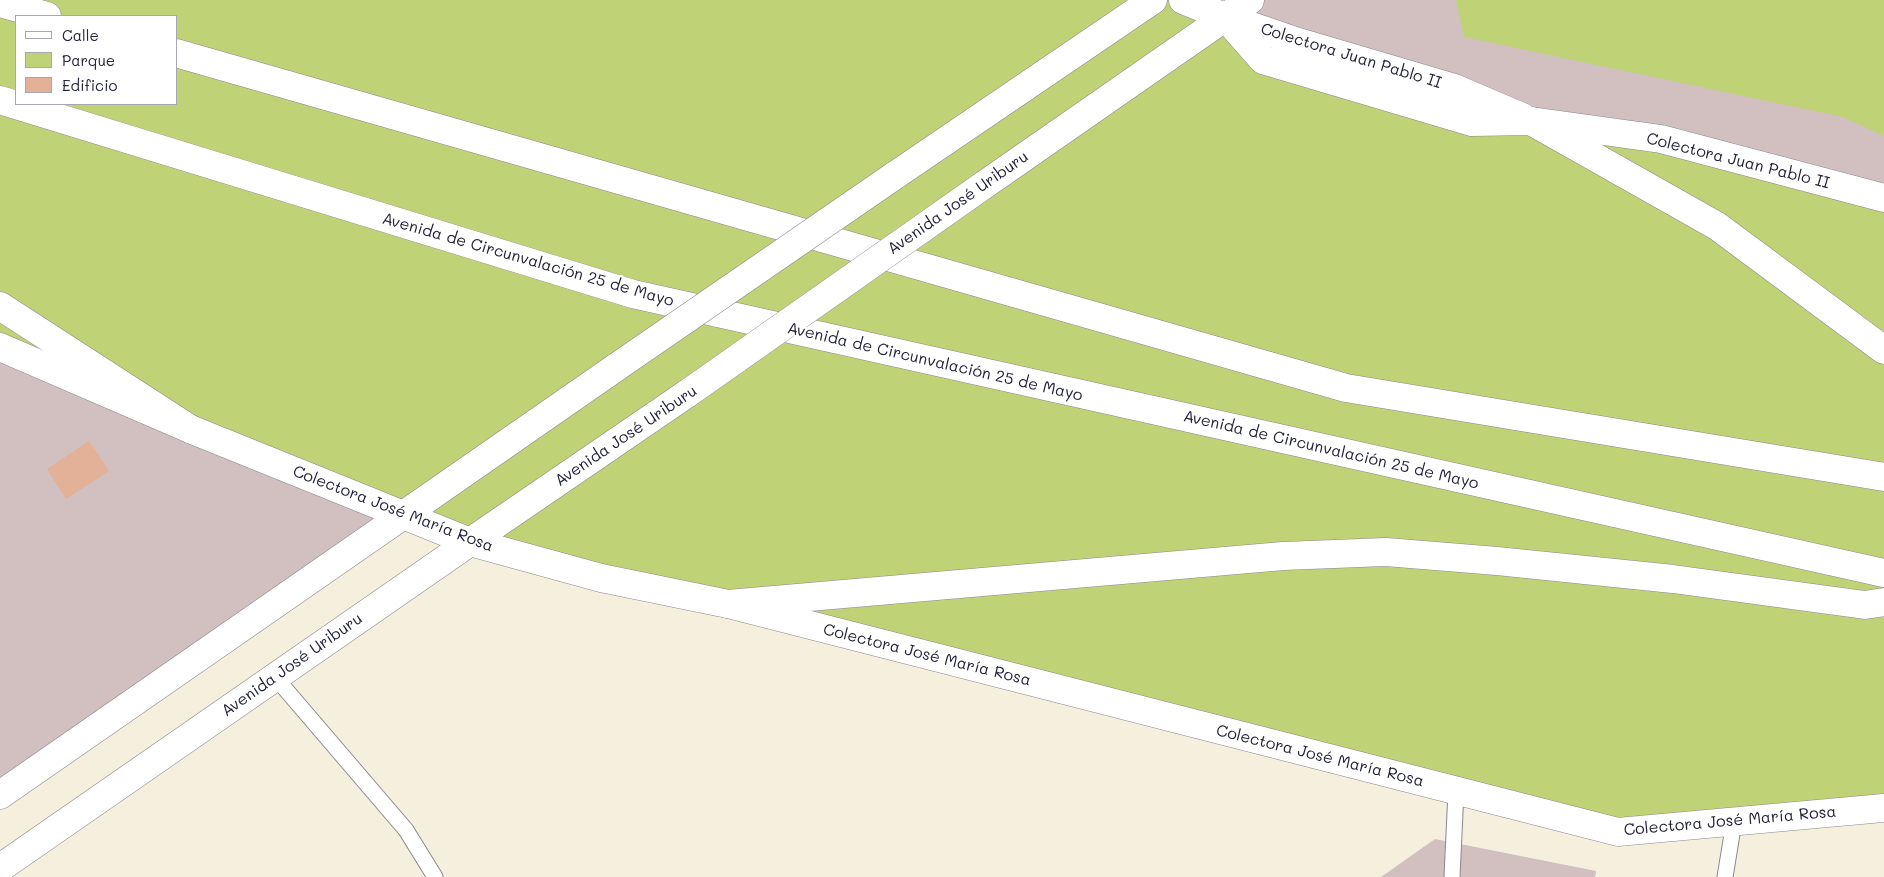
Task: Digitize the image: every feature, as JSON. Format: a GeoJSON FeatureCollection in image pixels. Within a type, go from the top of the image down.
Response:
{"type":"FeatureCollection","features":[{"type":"Feature","properties":{"kind":"main road"},"geometry":{"type":"LineString","coordinates":[[0,795],[618,366],[1153,0]]}},
{"type":"Feature","properties":{"kind":"main road","name":"Colectora Juan Pablo II"},"geometry":{"type":"LineString","coordinates":[[1183,0],[1225,17],[1298,42],[1454,88],[1530,121],[1662,139],[1884,198]]}},
{"type":"Feature","properties":{"kind":"main road","name":"Avenida José Uriburu"},"geometry":{"type":"LineString","coordinates":[[0,868],[688,393],[984,184],[1250,0]]}},
{"type":"Feature","properties":{"kind":"main road"},"geometry":{"type":"LineString","coordinates":[[0,3],[43,15]]}},
{"type":"Feature","properties":{"kind":"main road"},"geometry":{"type":"LineString","coordinates":[[178,54],[1346,388],[1884,477]]}},
{"type":"Feature","properties":{"kind":"main road","name":"Avenida de Circunvalación 25 de Mayo"},"geometry":{"type":"LineString","coordinates":[[0,100],[15,105]]}},
{"type":"Feature","properties":{"kind":"main road","name":"Avenida de Circunvalación 25 de Mayo"},"geometry":{"type":"LineString","coordinates":[[16,105],[633,294],[1884,573]]}},
{"type":"Feature","properties":{"kind":"main road"},"geometry":{"type":"LineString","coordinates":[[1530,121],[1717,226],[1884,350]]}},
{"type":"Feature","properties":{"kind":"main road"},"geometry":{"type":"LineString","coordinates":[[0,306],[190,429]]}},
{"type":"Feature","properties":{"kind":"main road","name":"Colectora José María Rosa"},"geometry":{"type":"LineString","coordinates":[[0,347],[190,429],[470,542],[602,578],[728,604],[1618,832],[1884,808]]}},
{"type":"Feature","properties":{"kind":"main road"},"geometry":{"type":"LineString","coordinates":[[728,604],[1274,557],[1386,552],[1498,560],[1673,579],[1865,605],[1884,602]]}},
{"type":"Feature","properties":{"kind":"lane"},"geometry":{"type":"LineString","coordinates":[[275,677],[406,830],[436,877]]}},
{"type":"Feature","properties":{"kind":"lane"},"geometry":{"type":"LineString","coordinates":[[1452,877],[1456,791]]}},
{"type":"Feature","properties":{"kind":"lane"},"geometry":{"type":"LineString","coordinates":[[1725,877],[1734,822]]}},
{"type":"Feature","properties":{"kind":"shaded area"},"geometry":{"type":"Polygon","coordinates":[[[1250,0],[1884,0],[1884,198],[1531,121],[1225,17],[1250,0]]]}},
{"type":"Feature","properties":{"kind":"shaded area"},"geometry":{"type":"Polygon","coordinates":[[[0,347],[402,516],[0,795],[0,347]]]}},
{"type":"Feature","properties":{"kind":"shaded area"},"geometry":{"type":"Polygon","coordinates":[[[1435,839],[1596,871],[1595,877],[1381,877],[1435,839]]]}},
{"type":"Feature","properties":{"kind":"green space"},"geometry":{"type":"Polygon","coordinates":[[[0,0],[1183,0],[1454,88],[1884,198],[1884,808],[1618,832],[601,578],[0,347],[0,0]]]}},
{"type":"Feature","properties":{"kind":"green space"},"geometry":{"type":"Polygon","coordinates":[[[1456,0],[1884,0],[1884,136],[1843,117],[1464,37],[1456,0]]]}},
{"type":"Feature","properties":{"kind":"building"},"geometry":{"type":"Polygon","coordinates":[[[89,441],[109,471],[66,499],[47,469],[89,441]]]}}]}
